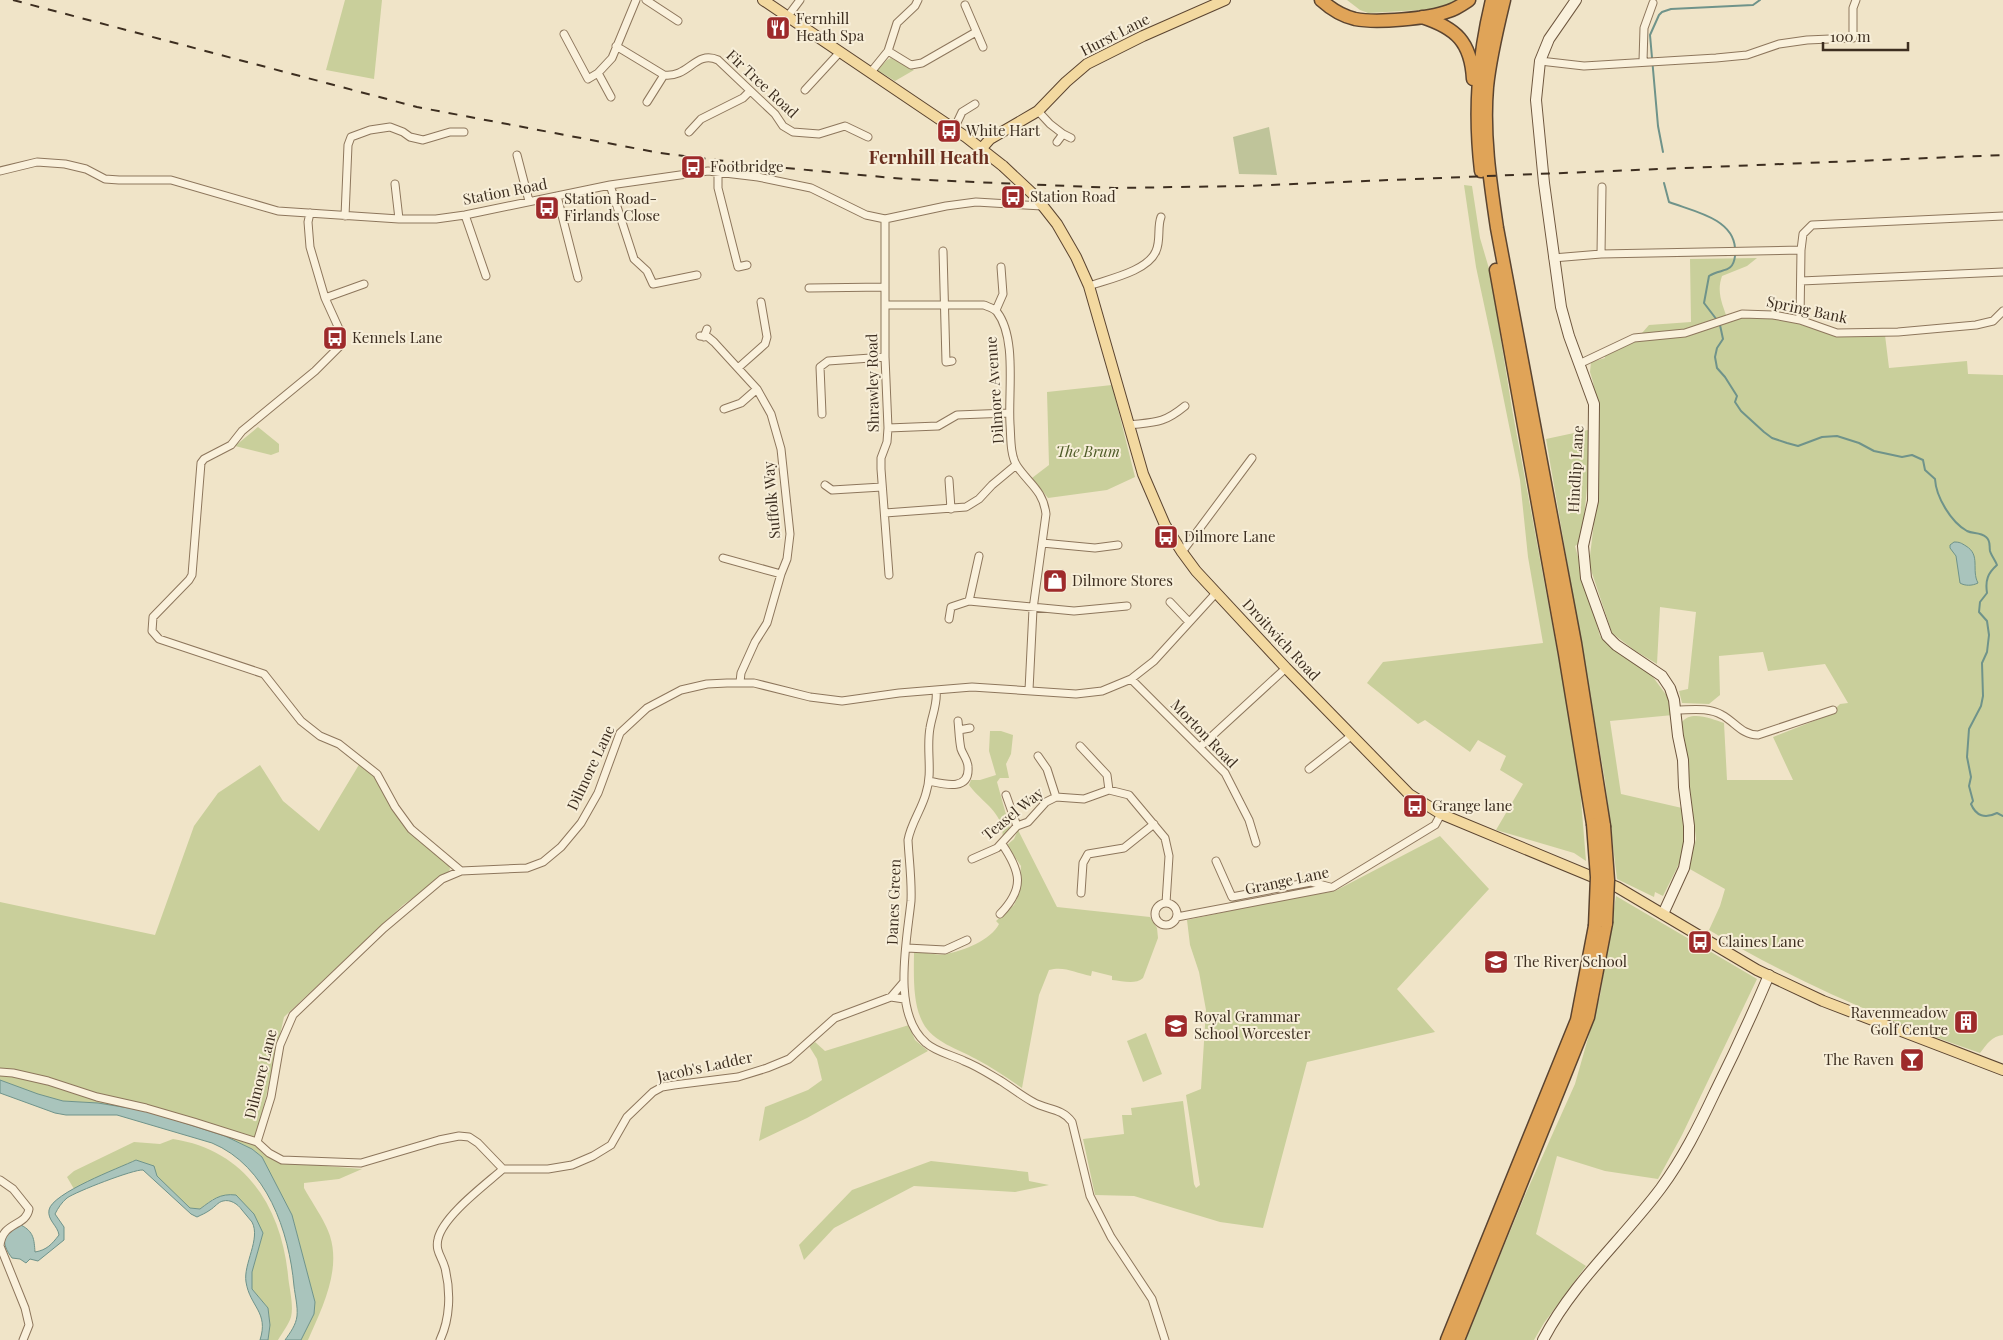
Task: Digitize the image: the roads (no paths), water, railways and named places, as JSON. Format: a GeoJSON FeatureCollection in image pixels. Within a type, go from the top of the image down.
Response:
{"type":"FeatureCollection","features":[{"type":"Feature","properties":{"kind":"highway"},"geometry":{"type":"LineString","coordinates":[[1321,0],[1338,12],[1354,19],[1377,20],[1420,17],[1448,11],[1469,0]]}},
{"type":"Feature","properties":{"kind":"highway"},"geometry":{"type":"LineString","coordinates":[[1476,102],[1484,32],[1492,0]]}},
{"type":"Feature","properties":{"kind":"highway"},"geometry":{"type":"LineString","coordinates":[[1504,0],[1493,47],[1487,87],[1486,126],[1489,179],[1496,228],[1575,644],[1598,825]]}},
{"type":"Feature","properties":{"kind":"highway"},"geometry":{"type":"LineString","coordinates":[[1420,17],[1439,23],[1455,32],[1466,46],[1472,65],[1478,148],[1487,222],[1608,880],[1600,924],[1588,1017],[1458,1340]]}},
{"type":"Feature","properties":{"kind":"highway"},"geometry":{"type":"LineString","coordinates":[[1447,1340],[1577,1020],[1600,924]]}},
{"type":"Feature","properties":{"kind":"main road","name":"Droitwich Road"},"geometry":{"type":"LineString","coordinates":[[763,0],[982,148],[1035,196],[1057,224],[1090,286],[1143,474],[1165,525],[1182,552],[1216,593],[1351,736],[1409,794],[1441,814],[1617,887],[1769,975],[1832,1005],[2003,1070]]}},
{"type":"Feature","properties":{"kind":"main road","name":"Hurst Lane"},"geometry":{"type":"LineString","coordinates":[[982,148],[990,138],[1038,111],[1066,82],[1087,64],[1120,47],[1225,0]]}},
{"type":"Feature","properties":{"kind":"street"},"geometry":{"type":"LineString","coordinates":[[564,34],[588,79],[598,73],[612,58],[636,0]]}},
{"type":"Feature","properties":{"kind":"street"},"geometry":{"type":"LineString","coordinates":[[646,0],[678,21]]}},
{"type":"Feature","properties":{"kind":"street"},"geometry":{"type":"LineString","coordinates":[[788,16],[800,0]]}},
{"type":"Feature","properties":{"kind":"street"},"geometry":{"type":"LineString","coordinates":[[871,72],[888,51],[897,23],[915,6],[918,0]]}},
{"type":"Feature","properties":{"kind":"street","name":"Hindlip Lane"},"geometry":{"type":"LineString","coordinates":[[1576,0],[1549,38],[1540,62],[1536,100],[1553,258],[1561,307],[1594,404],[1593,501],[1583,546],[1586,578],[1608,636],[1616,645],[1662,676],[1670,688],[1676,710],[1689,826],[1689,842],[1684,868],[1663,914]]}},
{"type":"Feature","properties":{"kind":"street"},"geometry":{"type":"LineString","coordinates":[[1540,62],[1584,66],[1747,55],[1779,44],[1807,40],[1852,38],[1853,8],[1856,0]]}},
{"type":"Feature","properties":{"kind":"street"},"geometry":{"type":"LineString","coordinates":[[1647,61],[1644,28],[1653,3]]}},
{"type":"Feature","properties":{"kind":"street"},"geometry":{"type":"LineString","coordinates":[[965,5],[982,47]]}},
{"type":"Feature","properties":{"kind":"street"},"geometry":{"type":"LineString","coordinates":[[888,51],[912,65],[922,63],[976,32]]}},
{"type":"Feature","properties":{"kind":"street"},"geometry":{"type":"LineString","coordinates":[[616,46],[664,75],[647,102]]}},
{"type":"Feature","properties":{"kind":"street"},"geometry":{"type":"LineString","coordinates":[[805,90],[840,52]]}},
{"type":"Feature","properties":{"kind":"street","name":"Fir Tree Road"},"geometry":{"type":"LineString","coordinates":[[664,75],[672,76],[679,74],[702,58],[712,57],[718,60],[775,114],[784,126],[793,132],[819,134],[845,126],[868,137]]}},
{"type":"Feature","properties":{"kind":"street"},"geometry":{"type":"LineString","coordinates":[[598,73],[610,97]]}},
{"type":"Feature","properties":{"kind":"street"},"geometry":{"type":"LineString","coordinates":[[689,132],[701,119],[743,98],[750,91]]}},
{"type":"Feature","properties":{"kind":"street"},"geometry":{"type":"LineString","coordinates":[[954,129],[962,112],[975,104]]}},
{"type":"Feature","properties":{"kind":"street"},"geometry":{"type":"LineString","coordinates":[[1038,111],[1062,134],[1071,138]]}},
{"type":"Feature","properties":{"kind":"street"},"geometry":{"type":"LineString","coordinates":[[345,216],[348,145],[351,137],[370,130],[390,127],[403,132],[410,138],[423,140],[450,132],[464,132]]}},
{"type":"Feature","properties":{"kind":"street"},"geometry":{"type":"LineString","coordinates":[[1057,142],[1062,134]]}},
{"type":"Feature","properties":{"kind":"street"},"geometry":{"type":"LineString","coordinates":[[517,155],[529,201]]}},
{"type":"Feature","properties":{"kind":"street","name":"Station Road"},"geometry":{"type":"LineString","coordinates":[[0,171],[37,162],[65,164],[86,169],[105,178],[119,180],[171,180],[278,211],[399,219],[436,219],[465,215],[610,186],[689,173],[718,172],[758,177],[811,188],[866,215],[885,220]]}},
{"type":"Feature","properties":{"kind":"street"},"geometry":{"type":"LineString","coordinates":[[718,172],[718,188],[738,266],[747,265]]}},
{"type":"Feature","properties":{"kind":"street"},"geometry":{"type":"LineString","coordinates":[[395,184],[400,195],[399,219]]}},
{"type":"Feature","properties":{"kind":"street"},"geometry":{"type":"LineString","coordinates":[[610,186],[634,259],[647,271],[653,284],[697,275]]}},
{"type":"Feature","properties":{"kind":"street"},"geometry":{"type":"LineString","coordinates":[[1601,254],[1602,187]]}},
{"type":"Feature","properties":{"kind":"street"},"geometry":{"type":"LineString","coordinates":[[557,196],[578,278]]}},
{"type":"Feature","properties":{"kind":"street"},"geometry":{"type":"LineString","coordinates":[[885,220],[946,206],[976,202],[1042,206]]}},
{"type":"Feature","properties":{"kind":"street"},"geometry":{"type":"LineString","coordinates":[[310,213],[308,222],[310,247],[325,298],[340,331],[342,341],[339,347],[315,371],[242,431],[231,445],[204,459],[201,463],[192,575],[152,617],[152,631],[159,639],[264,674],[300,720],[320,736],[339,744],[377,774],[395,807],[412,829],[461,871]]}},
{"type":"Feature","properties":{"kind":"street"},"geometry":{"type":"LineString","coordinates":[[465,215],[486,276]]}},
{"type":"Feature","properties":{"kind":"street"},"geometry":{"type":"LineString","coordinates":[[1800,320],[1802,234],[1812,224],[2003,216]]}},
{"type":"Feature","properties":{"kind":"street"},"geometry":{"type":"LineString","coordinates":[[1090,286],[1142,266],[1151,260],[1157,249],[1161,217]]}},
{"type":"Feature","properties":{"kind":"street","name":"Shrawley Road"},"geometry":{"type":"LineString","coordinates":[[885,220],[885,357],[888,428],[887,442],[881,458],[889,575]]}},
{"type":"Feature","properties":{"kind":"street"},"geometry":{"type":"LineString","coordinates":[[1553,258],[1601,254],[1801,250]]}},
{"type":"Feature","properties":{"kind":"street"},"geometry":{"type":"LineString","coordinates":[[943,251],[946,362],[952,361]]}},
{"type":"Feature","properties":{"kind":"street"},"geometry":{"type":"LineString","coordinates":[[885,305],[984,305],[996,310],[1002,294],[1001,267]]}},
{"type":"Feature","properties":{"kind":"street"},"geometry":{"type":"LineString","coordinates":[[1801,281],[2003,272]]}},
{"type":"Feature","properties":{"kind":"street"},"geometry":{"type":"LineString","coordinates":[[325,298],[364,284]]}},
{"type":"Feature","properties":{"kind":"street"},"geometry":{"type":"LineString","coordinates":[[809,288],[885,286]]}},
{"type":"Feature","properties":{"kind":"street"},"geometry":{"type":"LineString","coordinates":[[738,368],[765,344],[768,337],[760,308]]}},
{"type":"Feature","properties":{"kind":"street","name":"Dilmore Avenue"},"geometry":{"type":"LineString","coordinates":[[996,310],[1002,320],[1008,339],[1009,413],[1013,456],[1016,465]]}},
{"type":"Feature","properties":{"kind":"street","name":"Spring Bank"},"geometry":{"type":"LineString","coordinates":[[1579,364],[1634,338],[1685,333],[1742,314],[1773,315],[1800,320],[1837,333],[1898,332],[1976,325],[1992,321],[2003,311]]}},
{"type":"Feature","properties":{"kind":"street","name":"Suffolk Way"},"geometry":{"type":"LineString","coordinates":[[704,334],[714,342],[757,390],[772,414],[781,449],[790,534],[790,549],[766,623],[741,673],[740,682]]}},
{"type":"Feature","properties":{"kind":"street"},"geometry":{"type":"LineString","coordinates":[[822,414],[820,367],[828,361],[885,357]]}},
{"type":"Feature","properties":{"kind":"street"},"geometry":{"type":"LineString","coordinates":[[724,408],[741,403],[757,390]]}},
{"type":"Feature","properties":{"kind":"street"},"geometry":{"type":"LineString","coordinates":[[1128,425],[1158,422],[1170,418],[1185,406]]}},
{"type":"Feature","properties":{"kind":"street"},"geometry":{"type":"LineString","coordinates":[[888,428],[938,426],[957,415],[1009,413]]}},
{"type":"Feature","properties":{"kind":"street"},"geometry":{"type":"LineString","coordinates":[[1182,552],[1252,458]]}},
{"type":"Feature","properties":{"kind":"street"},"geometry":{"type":"LineString","coordinates":[[886,514],[966,507],[979,499],[992,485],[1016,465],[1040,492],[1046,514],[1033,609],[1029,690]]}},
{"type":"Feature","properties":{"kind":"street"},"geometry":{"type":"LineString","coordinates":[[949,480],[951,509]]}},
{"type":"Feature","properties":{"kind":"street"},"geometry":{"type":"LineString","coordinates":[[825,484],[832,490],[882,486]]}},
{"type":"Feature","properties":{"kind":"street"},"geometry":{"type":"LineString","coordinates":[[1042,543],[1095,548],[1118,545]]}},
{"type":"Feature","properties":{"kind":"street"},"geometry":{"type":"LineString","coordinates":[[969,602],[979,556]]}},
{"type":"Feature","properties":{"kind":"street"},"geometry":{"type":"LineString","coordinates":[[724,558],[781,574]]}},
{"type":"Feature","properties":{"kind":"street","name":"Dilmore Lane"},"geometry":{"type":"LineString","coordinates":[[257,1142],[271,1097],[280,1045],[293,1015],[384,928],[442,879],[461,871],[527,868],[543,862],[561,847],[581,823],[598,793],[620,733],[647,708],[681,690],[707,684],[740,682],[754,683],[810,697],[842,701],[899,693],[972,687],[1076,694],[1102,691],[1131,679],[1154,661],[1216,593]]}},
{"type":"Feature","properties":{"kind":"street"},"geometry":{"type":"LineString","coordinates":[[949,619],[951,607],[969,602],[1033,609],[1074,611],[1127,606]]}},
{"type":"Feature","properties":{"kind":"street"},"geometry":{"type":"LineString","coordinates":[[1170,602],[1189,622]]}},
{"type":"Feature","properties":{"kind":"street"},"geometry":{"type":"LineString","coordinates":[[1200,747],[1286,668]]}},
{"type":"Feature","properties":{"kind":"street","name":"Morton Road"},"geometry":{"type":"LineString","coordinates":[[1131,679],[1225,773],[1254,826],[1256,843]]}},
{"type":"Feature","properties":{"kind":"street","name":"Danes Green"},"geometry":{"type":"LineString","coordinates":[[936,690],[937,698],[929,730],[929,781],[926,794],[910,830],[908,840],[911,899],[903,983],[904,999],[912,1025],[928,1045],[966,1062],[1033,1102],[1068,1116],[1072,1122],[1090,1196],[1111,1237],[1152,1299],[1165,1340]]}},
{"type":"Feature","properties":{"kind":"street"},"geometry":{"type":"LineString","coordinates":[[1676,710],[1710,710],[1722,715],[1749,735],[1758,735],[1833,710]]}},
{"type":"Feature","properties":{"kind":"street"},"geometry":{"type":"LineString","coordinates":[[929,781],[950,786],[960,783],[965,778],[969,769],[962,749],[958,721]]}},
{"type":"Feature","properties":{"kind":"street"},"geometry":{"type":"LineString","coordinates":[[959,730],[970,728]]}},
{"type":"Feature","properties":{"kind":"street"},"geometry":{"type":"LineString","coordinates":[[1309,768],[1351,736]]}},
{"type":"Feature","properties":{"kind":"street"},"geometry":{"type":"LineString","coordinates":[[1080,746],[1084,756],[1107,776],[1109,790],[1129,795],[1165,838],[1169,856],[1166,902]]}},
{"type":"Feature","properties":{"kind":"street"},"geometry":{"type":"LineString","coordinates":[[1038,756],[1047,769],[1056,797]]}},
{"type":"Feature","properties":{"kind":"street","name":"Teasel Way"},"geometry":{"type":"LineString","coordinates":[[972,859],[1002,844],[1017,826],[1028,822],[1046,802],[1056,797],[1084,800],[1109,790]]}},
{"type":"Feature","properties":{"kind":"street"},"geometry":{"type":"LineString","coordinates":[[1006,795],[1017,826]]}},
{"type":"Feature","properties":{"kind":"street","name":"Grange Lane"},"geometry":{"type":"LineString","coordinates":[[1177,916],[1333,887],[1435,825],[1441,814]]}},
{"type":"Feature","properties":{"kind":"street"},"geometry":{"type":"LineString","coordinates":[[1081,893],[1083,863],[1088,854],[1124,848],[1154,824]]}},
{"type":"Feature","properties":{"kind":"street"},"geometry":{"type":"LineString","coordinates":[[1000,914],[1010,903],[1017,888],[1015,863],[1002,844]]}},
{"type":"Feature","properties":{"kind":"street"},"geometry":{"type":"LineString","coordinates":[[1216,861],[1232,896],[1311,882],[1333,887]]}},
{"type":"Feature","properties":{"kind":"street"},"geometry":{"type":"LineString","coordinates":[[1166,902],[1174,906],[1178,913],[1174,922],[1168,925],[1158,921],[1156,910],[1161,904],[1166,902]]}},
{"type":"Feature","properties":{"kind":"street"},"geometry":{"type":"LineString","coordinates":[[907,948],[945,950],[967,940]]}},
{"type":"Feature","properties":{"kind":"street"},"geometry":{"type":"LineString","coordinates":[[1543,1340],[1549,1328],[1592,1267],[1661,1188],[1688,1148],[1743,1036],[1769,975]]}},
{"type":"Feature","properties":{"kind":"street","name":"Jacob's Ladder"},"geometry":{"type":"LineString","coordinates":[[503,1169],[548,1169],[572,1165],[592,1156],[611,1145],[627,1117],[653,1092],[674,1085],[738,1077],[789,1059],[835,1018],[891,997],[903,983]]}},
{"type":"Feature","properties":{"kind":"street","name":"Jacob's Ladder"},"geometry":{"type":"LineString","coordinates":[[891,997],[904,999]]}},
{"type":"Feature","properties":{"kind":"street"},"geometry":{"type":"LineString","coordinates":[[0,1072],[48,1081],[97,1097],[146,1108],[257,1142],[268,1153],[282,1160],[361,1163],[439,1140],[459,1136],[469,1137],[503,1169],[461,1206],[438,1237],[437,1253],[445,1266],[448,1293],[446,1326],[440,1340]]}},
{"type":"Feature","properties":{"kind":"street"},"geometry":{"type":"LineString","coordinates":[[0,1180],[14,1189],[29,1209],[26,1217],[4,1232],[0,1246],[25,1308],[29,1325],[23,1340]]}},
{"type":"Feature","properties":{"kind":"water"},"geometry":{"type":"Polygon","coordinates":[[[1954,542],[1960,543],[1971,550],[1975,558],[1975,573],[1978,583],[1964,585],[1960,583],[1956,556],[1950,548],[1950,545],[1954,542]]]}},
{"type":"Feature","properties":{"kind":"water"},"geometry":{"type":"Polygon","coordinates":[[[0,1080],[63,1101],[98,1103],[147,1111],[225,1136],[252,1149],[262,1157],[292,1215],[315,1302],[314,1314],[301,1340],[285,1340],[294,1326],[297,1305],[287,1244],[280,1223],[272,1202],[261,1184],[247,1167],[231,1153],[212,1143],[117,1115],[66,1115],[55,1113],[0,1093],[0,1080]]]}},
{"type":"Feature","properties":{"kind":"water"},"geometry":{"type":"Polygon","coordinates":[[[136,1160],[154,1166],[157,1176],[190,1208],[200,1209],[221,1196],[236,1195],[254,1214],[263,1233],[252,1272],[252,1289],[268,1308],[270,1325],[268,1340],[260,1340],[262,1330],[261,1316],[251,1298],[246,1282],[247,1267],[254,1236],[252,1222],[238,1206],[228,1201],[220,1202],[197,1217],[191,1214],[143,1170],[105,1181],[67,1198],[55,1214],[64,1227],[64,1240],[38,1261],[30,1259],[26,1263],[20,1259],[12,1258],[5,1242],[5,1238],[10,1230],[21,1225],[29,1230],[35,1252],[46,1248],[59,1235],[49,1214],[53,1203],[73,1189],[136,1160]]]}},
{"type":"Feature","properties":{"kind":"waterway"},"geometry":{"type":"LineString","coordinates":[[1663,152],[1658,126],[1650,35],[1659,15],[1671,9],[1753,5],[1760,0]]}},
{"type":"Feature","properties":{"kind":"waterway"},"geometry":{"type":"LineString","coordinates":[[1664,183],[1669,202],[1710,217],[1719,223],[1727,229],[1733,238],[1735,248]]}},
{"type":"Feature","properties":{"kind":"waterway"},"geometry":{"type":"LineString","coordinates":[[1717,320],[1704,303],[1709,276],[1732,266],[1735,256]]}},
{"type":"Feature","properties":{"kind":"waterway"},"geometry":{"type":"LineString","coordinates":[[1720,325],[1723,339],[1717,348],[1715,357],[1717,368],[1737,396],[1735,402],[1741,411],[1764,432],[1772,438],[1798,446],[1822,437],[1837,436],[1859,443],[1874,451],[1902,457],[1912,455],[1923,460],[1925,470],[1935,479],[1941,501],[1955,522],[1967,531],[1981,534],[1989,540],[1991,553],[1997,565],[1988,577],[1986,584],[1987,593],[1980,602],[1979,612],[1987,621],[1989,635],[1987,652],[1982,663],[1983,696],[1981,706],[1969,729],[1967,757],[1971,777],[1969,786],[1973,808],[1981,815],[1989,816],[1997,813],[2003,816]]}},
{"type":"Feature","properties":{"kind":"railway"},"geometry":{"type":"LineString","coordinates":[[13,0],[417,107],[660,153],[765,166],[904,179],[1115,188],[1244,186],[2003,155]]}},
{"type":"Feature","properties":{"kind":"place","name":"Fernhill Heath Spa"},"geometry":{"type":"Point","coordinates":[778,28]}},
{"type":"Feature","properties":{"kind":"place","name":"White Hart"},"geometry":{"type":"Point","coordinates":[949,131]}},
{"type":"Feature","properties":{"kind":"place","name":"Footbridge"},"geometry":{"type":"Point","coordinates":[693,167]}},
{"type":"Feature","properties":{"kind":"place","name":"Station Road"},"geometry":{"type":"Point","coordinates":[1013,197]}},
{"type":"Feature","properties":{"kind":"place","name":"Station Road- Firlands Close"},"geometry":{"type":"Point","coordinates":[547,208]}},
{"type":"Feature","properties":{"kind":"place","name":"Kennels Lane"},"geometry":{"type":"Point","coordinates":[335,338]}},
{"type":"Feature","properties":{"kind":"place","name":"Dilmore Lane"},"geometry":{"type":"Point","coordinates":[1166,537]}},
{"type":"Feature","properties":{"kind":"place","name":"Dilmore Stores"},"geometry":{"type":"Point","coordinates":[1055,581]}},
{"type":"Feature","properties":{"kind":"place","name":"Grange lane"},"geometry":{"type":"Point","coordinates":[1415,806]}},
{"type":"Feature","properties":{"kind":"place","name":"Claines Lane"},"geometry":{"type":"Point","coordinates":[1700,942]}},
{"type":"Feature","properties":{"kind":"place","name":"The River School"},"geometry":{"type":"Point","coordinates":[1496,962]}},
{"type":"Feature","properties":{"kind":"place","name":"Ravenmeadow Golf Centre"},"geometry":{"type":"Point","coordinates":[1966,1022]}},
{"type":"Feature","properties":{"kind":"place","name":"Royal Grammar School Worcester"},"geometry":{"type":"Point","coordinates":[1176,1026]}},
{"type":"Feature","properties":{"kind":"place","name":"The Raven"},"geometry":{"type":"Point","coordinates":[1912,1060]}},
{"type":"Feature","properties":{"kind":"district","name":"Fernhill Heath"},"geometry":{"type":"Point","coordinates":[929,158]}},
{"type":"Feature","properties":{"kind":"park label","name":"The Brum"},"geometry":{"type":"Point","coordinates":[1088,452]}}]}
